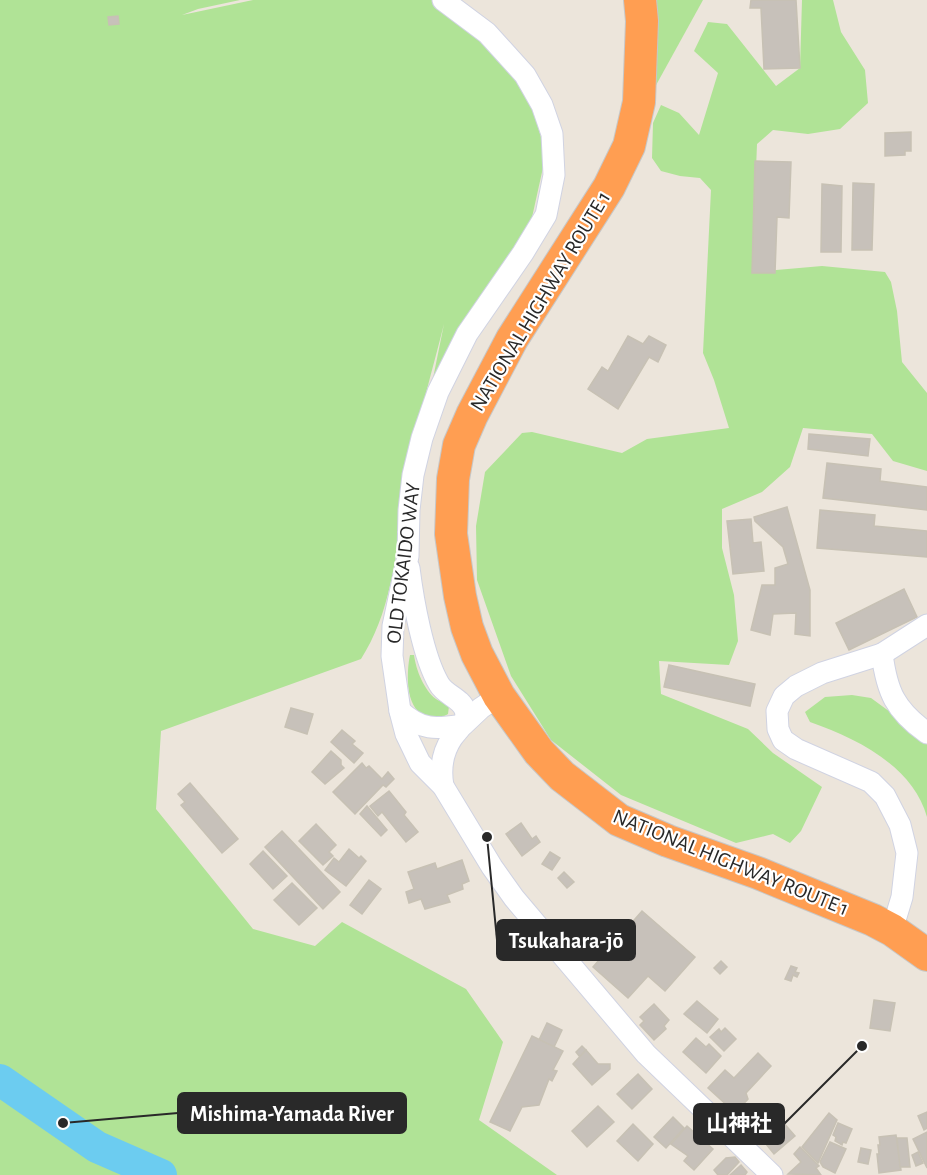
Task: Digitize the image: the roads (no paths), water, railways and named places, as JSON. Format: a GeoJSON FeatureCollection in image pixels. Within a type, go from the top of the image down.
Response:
{"type":"FeatureCollection","features":[{"type":"Feature","properties":{"kind":"highway","name":"NATIONAL HIGHWAY ROUTE 1"},"geometry":{"type":"LineString","coordinates":[[640,0],[642,21],[639,102],[629,146],[609,187],[512,339],[459,445],[453,479],[452,534],[460,596],[467,627],[477,654],[476,708],[539,752],[562,776],[619,820],[873,920],[892,930],[927,955]]}},
{"type":"Feature","properties":{"kind":"street","name":"OLD TOKAIDO WAY"},"geometry":{"type":"LineString","coordinates":[[443,0],[487,33],[525,75],[542,105],[552,134],[554,175],[546,215],[523,253],[467,334],[438,392],[422,438],[413,475],[409,510],[408,556],[393,626],[392,656],[400,711],[406,734],[420,762],[443,786],[492,867],[514,898],[646,1054],[772,1175]]}},
{"type":"Feature","properties":{"kind":"street"},"geometry":{"type":"LineString","coordinates":[[408,556],[412,591],[425,643],[440,686],[476,708]]}},
{"type":"Feature","properties":{"kind":"street"},"geometry":{"type":"LineString","coordinates":[[892,930],[902,897],[907,853],[900,825],[885,796],[871,782],[796,749],[783,740],[778,729],[777,711],[784,696],[796,686],[822,673],[882,654],[927,625]]}},
{"type":"Feature","properties":{"kind":"street"},"geometry":{"type":"LineString","coordinates":[[392,656],[397,646],[408,637],[415,637],[425,643]]}},
{"type":"Feature","properties":{"kind":"street"},"geometry":{"type":"LineString","coordinates":[[882,654],[890,695],[912,723],[927,733]]}},
{"type":"Feature","properties":{"kind":"street"},"geometry":{"type":"LineString","coordinates":[[400,711],[415,724],[425,727],[476,708]]}},
{"type":"Feature","properties":{"kind":"street"},"geometry":{"type":"LineString","coordinates":[[443,786],[442,760],[452,737],[476,708]]}},
{"type":"Feature","properties":{"kind":"waterway"},"geometry":{"type":"LineString","coordinates":[[0,1080],[97,1147],[161,1175]]}},
{"type":"Feature","properties":{"kind":"place","name":"Tsukahara-jō"},"geometry":{"type":"Point","coordinates":[487,837]}},
{"type":"Feature","properties":{"kind":"place","name":"山神社"},"geometry":{"type":"Point","coordinates":[862,1046]}},
{"type":"Feature","properties":{"kind":"place","name":"Mishima-Yamada River"},"geometry":{"type":"Point","coordinates":[63,1123]}}]}
